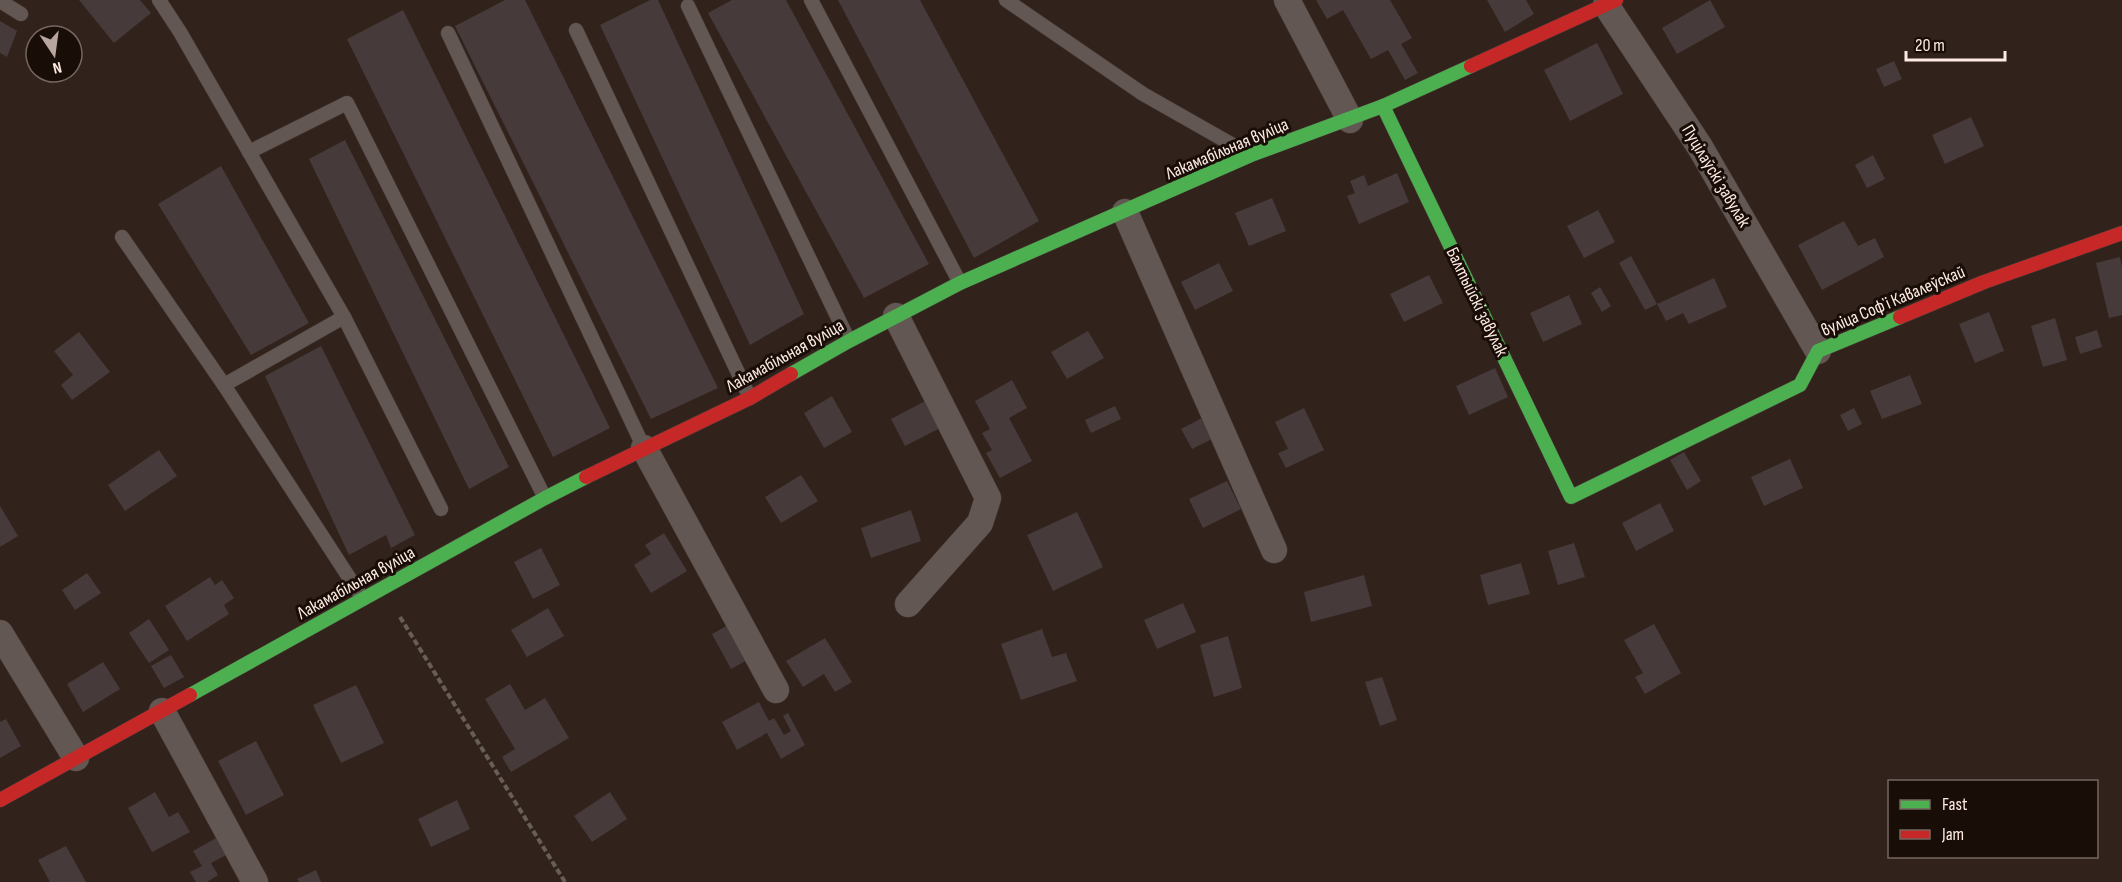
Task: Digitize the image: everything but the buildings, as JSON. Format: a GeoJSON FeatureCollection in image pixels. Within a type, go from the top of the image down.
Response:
{"type":"FeatureCollection","features":[{"type":"Feature","properties":{"kind":"street"},"geometry":{"type":"LineString","coordinates":[[1287,0],[1350,120]]}},
{"type":"Feature","properties":{"kind":"street","name":"Лакамабільная вуліца"},"geometry":{"type":"LineString","coordinates":[[0,800],[545,498],[750,398],[849,341],[960,284],[1251,155],[1383,106],[1611,3]]}},
{"type":"Feature","properties":{"kind":"street","name":"Пуцілаўскі завулак"},"geometry":{"type":"LineString","coordinates":[[1611,3],[1700,147],[1818,351]]}},
{"type":"Feature","properties":{"kind":"street","name":"Балтыйскі завулак"},"geometry":{"type":"LineString","coordinates":[[1383,106],[1571,497]]}},
{"type":"Feature","properties":{"kind":"street"},"geometry":{"type":"LineString","coordinates":[[1125,212],[1274,550]]}},
{"type":"Feature","properties":{"kind":"street","name":"вуліца Софʼі Кавалеўскай"},"geometry":{"type":"LineString","coordinates":[[1571,497],[1800,385],[1818,351],[1984,282],[2122,233]]}},
{"type":"Feature","properties":{"kind":"street"},"geometry":{"type":"LineString","coordinates":[[896,316],[988,498],[980,523],[908,604]]}},
{"type":"Feature","properties":{"kind":"street"},"geometry":{"type":"LineString","coordinates":[[644,448],[776,690]]}},
{"type":"Feature","properties":{"kind":"street"},"geometry":{"type":"LineString","coordinates":[[0,633],[75,758]]}},
{"type":"Feature","properties":{"kind":"street"},"geometry":{"type":"LineString","coordinates":[[162,711],[255,882]]}},
{"type":"Feature","properties":{"kind":"lane"},"geometry":{"type":"LineString","coordinates":[[159,0],[180,32],[344,317],[441,509]]}},
{"type":"Feature","properties":{"kind":"lane"},"geometry":{"type":"LineString","coordinates":[[811,0],[960,284]]}},
{"type":"Feature","properties":{"kind":"lane"},"geometry":{"type":"LineString","coordinates":[[1006,0],[1143,94],[1251,155]]}},
{"type":"Feature","properties":{"kind":"lane"},"geometry":{"type":"LineString","coordinates":[[0,1],[21,14]]}},
{"type":"Feature","properties":{"kind":"lane"},"geometry":{"type":"LineString","coordinates":[[688,6],[849,341]]}},
{"type":"Feature","properties":{"kind":"lane"},"geometry":{"type":"LineString","coordinates":[[576,30],[750,398]]}},
{"type":"Feature","properties":{"kind":"lane"},"geometry":{"type":"LineString","coordinates":[[448,33],[644,448]]}},
{"type":"Feature","properties":{"kind":"lane"},"geometry":{"type":"LineString","coordinates":[[249,152],[347,103],[545,498]]}},
{"type":"Feature","properties":{"kind":"lane"},"geometry":{"type":"LineString","coordinates":[[122,237],[224,385],[363,599]]}},
{"type":"Feature","properties":{"kind":"lane"},"geometry":{"type":"LineString","coordinates":[[224,385],[344,317]]}},
{"type":"Feature","properties":{"kind":"path"},"geometry":{"type":"LineString","coordinates":[[382,588],[565,882]]}},
{"type":"Feature","properties":{"kind":"traffic: fast"},"geometry":{"type":"LineString","coordinates":[[791,374],[960,283],[1251,155],[1383,106],[1471,66]]}},
{"type":"Feature","properties":{"kind":"traffic: fast"},"geometry":{"type":"LineString","coordinates":[[1383,106],[1571,497],[1800,385],[1818,351],[1900,317]]}},
{"type":"Feature","properties":{"kind":"traffic: fast"},"geometry":{"type":"LineString","coordinates":[[190,695],[586,477]]}},
{"type":"Feature","properties":{"kind":"traffic: jam"},"geometry":{"type":"LineString","coordinates":[[1471,66],[1616,0]]}},
{"type":"Feature","properties":{"kind":"traffic: jam"},"geometry":{"type":"LineString","coordinates":[[1900,317],[1984,282],[2122,233]]}},
{"type":"Feature","properties":{"kind":"traffic: jam"},"geometry":{"type":"LineString","coordinates":[[586,477],[750,398],[791,374]]}},
{"type":"Feature","properties":{"kind":"traffic: jam"},"geometry":{"type":"LineString","coordinates":[[0,800],[190,695]]}}]}
